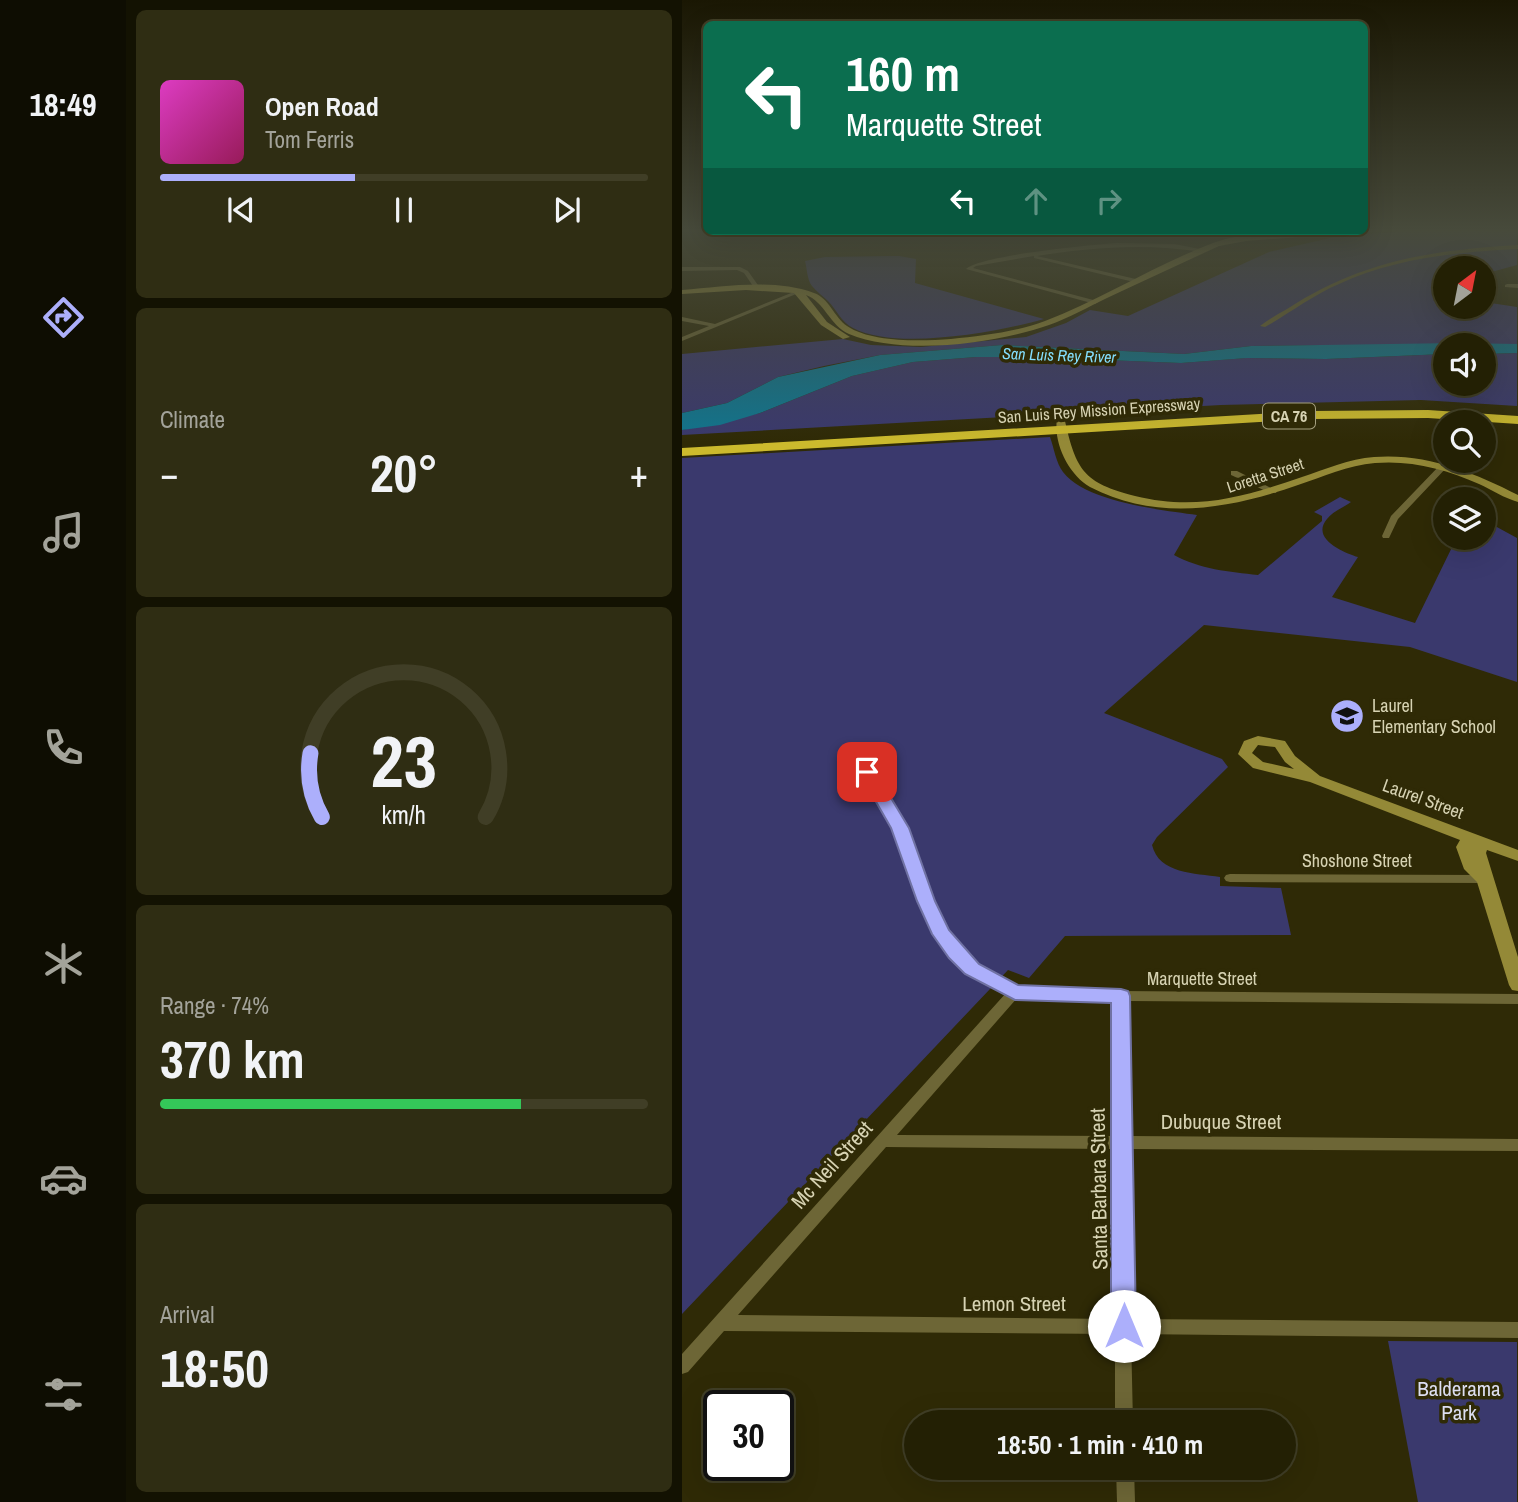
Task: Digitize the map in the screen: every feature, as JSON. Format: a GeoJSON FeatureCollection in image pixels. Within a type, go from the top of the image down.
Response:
{"type":"FeatureCollection","features":[{"type":"Feature","properties":{"kind":"highway","name":"San Luis Rey Mission Expressway"},"geometry":{"type":"LineString","coordinates":[[682,452],[1318,406],[1408,406],[1517,412]]}},
{"type":"Feature","properties":{"kind":"highway","name":"San Luis Rey Mission Expressway"},"geometry":{"type":"LineString","coordinates":[[682,443],[1345,414],[1428,414],[1517,420]]}},
{"type":"Feature","properties":{"kind":"street"},"geometry":{"type":"LineString","coordinates":[[682,339],[775,301]]}},
{"type":"Feature","properties":{"kind":"street"},"geometry":{"type":"LineString","coordinates":[[809,301],[827,329],[848,338],[885,345],[937,345],[1021,336],[1051,327],[1095,302]]}},
{"type":"Feature","properties":{"kind":"street"},"geometry":{"type":"LineString","coordinates":[[1263,327],[1306,301]]}},
{"type":"Feature","properties":{"kind":"street"},"geometry":{"type":"LineString","coordinates":[[682,319],[714,325]]}},
{"type":"Feature","properties":{"kind":"street","name":"Loretta Street"},"geometry":{"type":"LineString","coordinates":[[1061,425],[1075,473],[1098,488],[1168,507],[1197,508],[1234,504],[1357,462],[1406,460],[1433,464]]}},
{"type":"Feature","properties":{"kind":"street"},"geometry":{"type":"LineString","coordinates":[[1234,473],[1273,491]]}},
{"type":"Feature","properties":{"kind":"street"},"geometry":{"type":"LineString","coordinates":[[1386,536],[1394,518],[1437,473]]}},
{"type":"Feature","properties":{"kind":"street","name":"Loretta Street"},"geometry":{"type":"LineString","coordinates":[[1466,473],[1517,499]]}},
{"type":"Feature","properties":{"kind":"street","name":"Marquette Street"},"geometry":{"type":"LineString","coordinates":[[856,753],[900,828],[926,901],[942,934],[972,969],[1015,992],[1121,996],[1517,999]]}},
{"type":"Feature","properties":{"kind":"street","name":"Laurel Street"},"geometry":{"type":"LineString","coordinates":[[1315,779],[1517,856]]}},
{"type":"Feature","properties":{"kind":"street"},"geometry":{"type":"LineString","coordinates":[[1477,840],[1484,879],[1517,985]]}},
{"type":"Feature","properties":{"kind":"street","name":"Shoshone Street"},"geometry":{"type":"LineString","coordinates":[[1230,878],[1484,879]]}},
{"type":"Feature","properties":{"kind":"street","name":"Mc Neil Street"},"geometry":{"type":"LineString","coordinates":[[682,1366],[1015,992]]}},
{"type":"Feature","properties":{"kind":"street","name":"Santa Barbara Street"},"geometry":{"type":"LineString","coordinates":[[1121,996],[1124,1410]]}},
{"type":"Feature","properties":{"kind":"street","name":"Dubuque Street"},"geometry":{"type":"LineString","coordinates":[[881,1141],[1517,1145]]}},
{"type":"Feature","properties":{"kind":"street","name":"Lemon Street"},"geometry":{"type":"LineString","coordinates":[[721,1323],[1517,1330]]}},
{"type":"Feature","properties":{"kind":"street"},"geometry":{"type":"LineString","coordinates":[[1125,1480],[1126,1502]]}},
{"type":"Feature","properties":{"kind":"green space"},"geometry":{"type":"Polygon","coordinates":[[[828,301],[980,301],[1044,319],[975,334],[920,339],[872,335],[853,328],[828,301]]]}},
{"type":"Feature","properties":{"kind":"green space"},"geometry":{"type":"Polygon","coordinates":[[[1161,301],[1433,301],[1433,319],[1496,319],[1496,304],[1517,307],[1517,344],[1496,344],[1496,333],[1433,333],[1433,345],[1251,346],[1184,354],[1002,345],[880,355],[778,377],[727,403],[682,413],[682,354],[843,339],[871,345],[921,347],[1026,337],[1066,323],[1090,310],[1128,316],[1161,301]]]}},
{"type":"Feature","properties":{"kind":"green space"},"geometry":{"type":"Polygon","coordinates":[[[1517,353],[1517,406],[1421,400],[1221,405],[682,435],[682,430],[760,413],[852,376],[913,362],[976,357],[1030,357],[1181,363],[1246,358],[1326,359],[1433,355],[1433,396],[1496,396],[1496,354],[1517,353]]]}},
{"type":"Feature","properties":{"kind":"green space"},"geometry":{"type":"Polygon","coordinates":[[[1050,437],[1063,472],[1089,491],[1125,503],[1197,515],[1174,555],[1215,569],[1258,575],[1322,521],[1322,516],[1314,512],[1340,497],[1351,502],[1327,519],[1323,533],[1331,544],[1358,557],[1332,597],[1415,623],[1451,550],[1496,550],[1496,527],[1517,538],[1517,682],[1410,647],[1204,625],[1104,713],[1222,759],[1228,767],[1152,845],[1156,855],[1170,867],[1189,873],[1220,877],[1220,886],[1281,888],[1291,935],[1065,936],[1029,978],[1008,970],[682,1314],[682,458],[1050,437]]]}},
{"type":"Feature","properties":{"kind":"green space","name":"Balderama Park"},"geometry":{"type":"Polygon","coordinates":[[[1388,1341],[1517,1342],[1517,1502],[1418,1502],[1388,1341]]]}},
{"type":"Feature","properties":{"kind":"water","name":"San Luis Rey River"},"geometry":{"type":"Polygon","coordinates":[[[1433,343],[1433,355],[1326,359],[1247,358],[1181,363],[1030,357],[976,357],[913,362],[852,376],[760,413],[720,425],[682,430],[682,413],[727,403],[778,377],[880,355],[1002,345],[1184,354],[1251,346],[1433,343]]]}},
{"type":"Feature","properties":{"kind":"water"},"geometry":{"type":"Polygon","coordinates":[[[1496,344],[1517,344],[1517,353],[1496,354],[1496,344]]]}},
{"type":"Feature","properties":{"kind":"place","name":"Laurel Elementary School"},"geometry":{"type":"Point","coordinates":[1347,716]}},
{"type":"Feature","properties":{"kind":"route"},"geometry":{"type":"LineString","coordinates":[[867,772],[900,828],[926,901],[942,934],[972,969],[1015,992],[1121,996],[1124,1326]]}}]}
